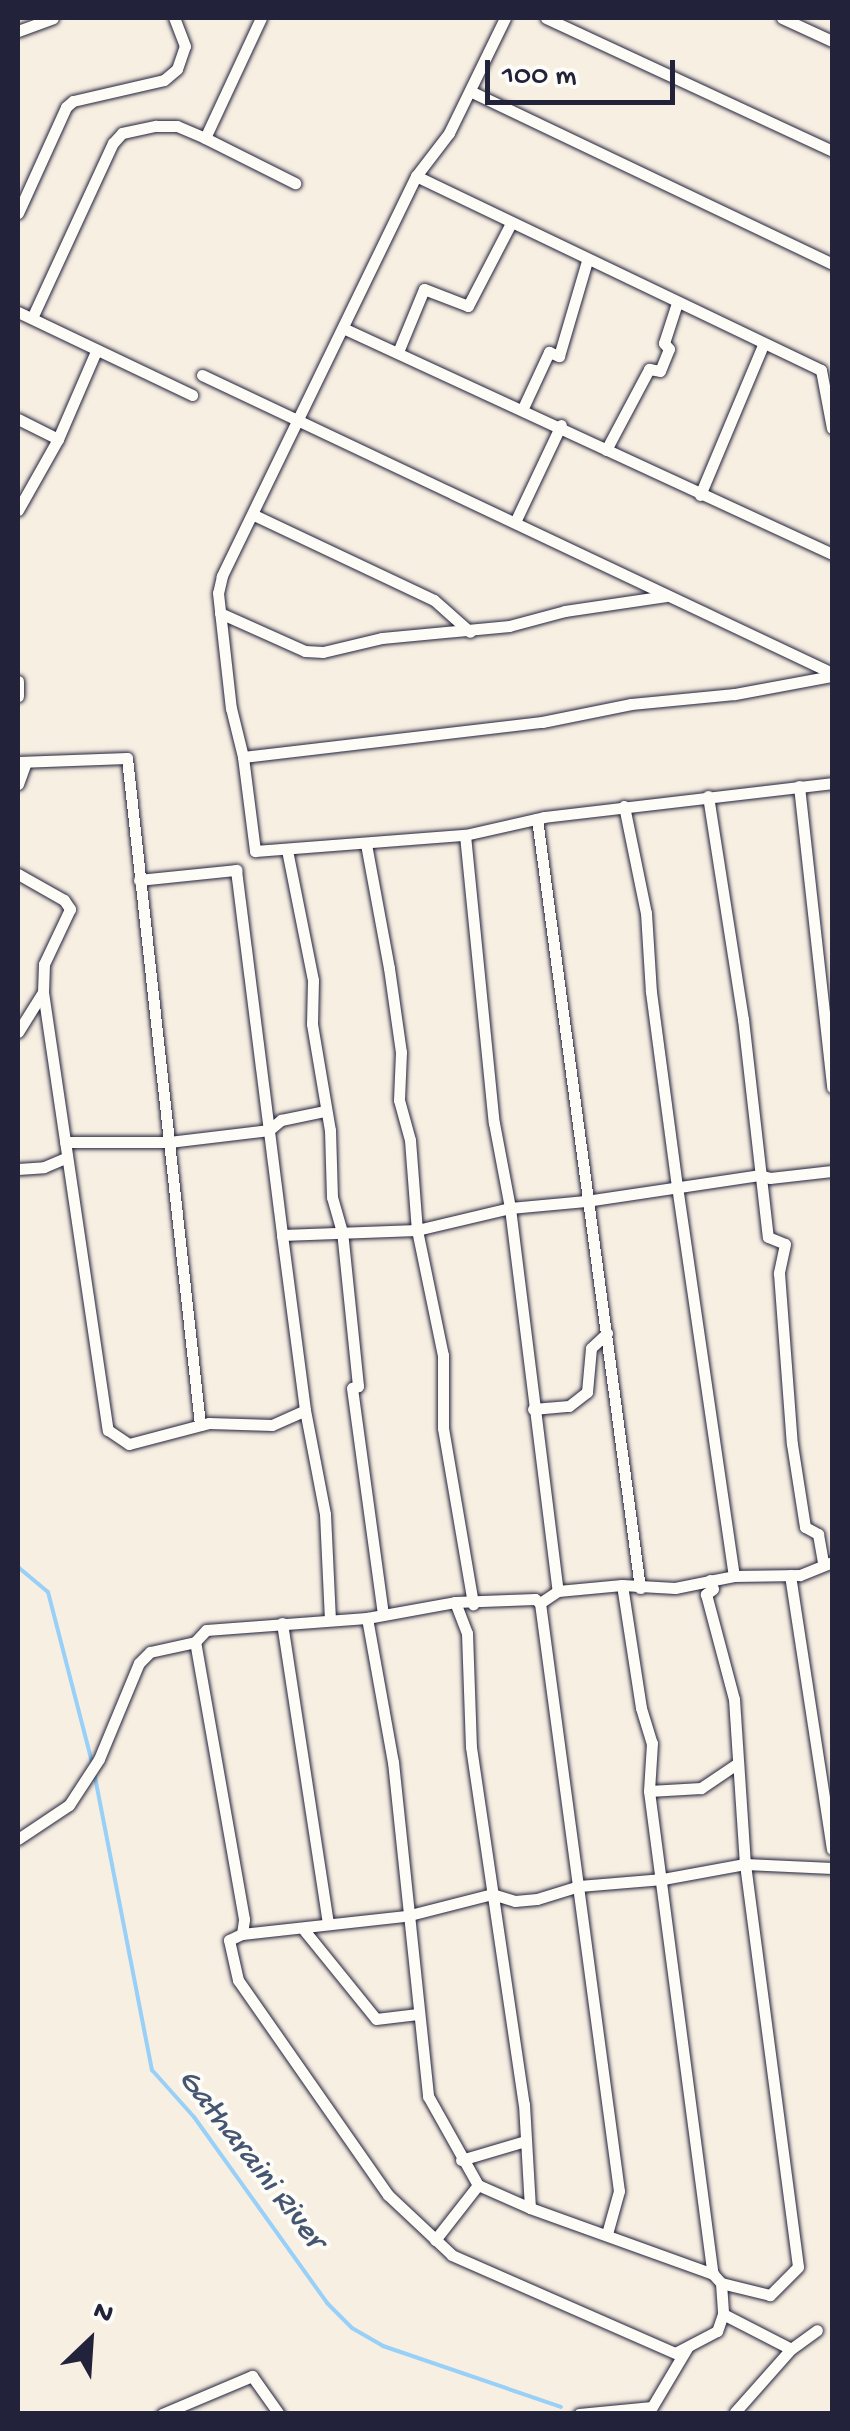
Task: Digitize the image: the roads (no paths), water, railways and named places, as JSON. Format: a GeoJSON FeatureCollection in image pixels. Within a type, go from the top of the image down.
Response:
{"type":"FeatureCollection","features":[{"type":"Feature","properties":{"kind":"street"},"geometry":{"type":"LineString","coordinates":[[18,31],[53,18]]}},
{"type":"Feature","properties":{"kind":"street"},"geometry":{"type":"LineString","coordinates":[[18,213],[66,107],[73,101],[164,80],[177,69],[186,46],[174,18]]}},
{"type":"Feature","properties":{"kind":"street"},"geometry":{"type":"LineString","coordinates":[[205,138],[261,18]]}},
{"type":"Feature","properties":{"kind":"street"},"geometry":{"type":"LineString","coordinates":[[505,18],[450,133],[416,176],[222,576],[220,612],[254,851],[466,835],[536,819],[624,806],[832,782]]}},
{"type":"Feature","properties":{"kind":"street"},"geometry":{"type":"LineString","coordinates":[[546,18],[832,151]]}},
{"type":"Feature","properties":{"kind":"street"},"geometry":{"type":"LineString","coordinates":[[782,18],[832,41]]}},
{"type":"Feature","properties":{"kind":"street"},"geometry":{"type":"LineString","coordinates":[[472,92],[832,264]]}},
{"type":"Feature","properties":{"kind":"street"},"geometry":{"type":"LineString","coordinates":[[32,318],[112,143],[122,133],[177,126],[295,183]]}},
{"type":"Feature","properties":{"kind":"street"},"geometry":{"type":"LineString","coordinates":[[416,176],[764,345],[827,368],[832,428]]}},
{"type":"Feature","properties":{"kind":"street"},"geometry":{"type":"LineString","coordinates":[[398,352],[424,289],[468,306],[510,223]]}},
{"type":"Feature","properties":{"kind":"street"},"geometry":{"type":"LineString","coordinates":[[522,408],[549,352],[559,356],[586,261]]}},
{"type":"Feature","properties":{"kind":"street"},"geometry":{"type":"LineString","coordinates":[[606,450],[649,368],[660,370],[669,349],[664,343],[676,303]]}},
{"type":"Feature","properties":{"kind":"street"},"geometry":{"type":"LineString","coordinates":[[18,312],[192,395]]}},
{"type":"Feature","properties":{"kind":"street"},"geometry":{"type":"LineString","coordinates":[[342,328],[561,425],[700,495],[832,554]]}},
{"type":"Feature","properties":{"kind":"street"},"geometry":{"type":"LineString","coordinates":[[700,495],[764,345]]}},
{"type":"Feature","properties":{"kind":"street"},"geometry":{"type":"LineString","coordinates":[[18,510],[58,439],[96,350]]}},
{"type":"Feature","properties":{"kind":"street"},"geometry":{"type":"LineString","coordinates":[[202,374],[516,520],[666,596],[787,648],[832,674]]}},
{"type":"Feature","properties":{"kind":"street"},"geometry":{"type":"LineString","coordinates":[[18,419],[58,439]]}},
{"type":"Feature","properties":{"kind":"street"},"geometry":{"type":"LineString","coordinates":[[516,520],[561,425]]}},
{"type":"Feature","properties":{"kind":"street"},"geometry":{"type":"LineString","coordinates":[[254,515],[434,600],[470,632]]}},
{"type":"Feature","properties":{"kind":"street"},"geometry":{"type":"LineString","coordinates":[[220,612],[306,651],[338,651],[382,638],[470,632],[666,596]]}},
{"type":"Feature","properties":{"kind":"street"},"geometry":{"type":"LineString","coordinates":[[243,757],[542,722],[631,704],[735,694],[832,674]]}},
{"type":"Feature","properties":{"kind":"street"},"geometry":{"type":"LineString","coordinates":[[18,680],[18,696]]}},
{"type":"Feature","properties":{"kind":"street"},"geometry":{"type":"LineString","coordinates":[[18,784],[22,762],[127,758],[200,1425]]}},
{"type":"Feature","properties":{"kind":"street"},"geometry":{"type":"LineString","coordinates":[[799,786],[832,1087]]}},
{"type":"Feature","properties":{"kind":"street"},"geometry":{"type":"LineString","coordinates":[[540,1604],[558,1592],[622,1585],[675,1588],[734,1576],[790,1575],[828,1562],[818,1534],[806,1527],[792,1444],[779,1273],[785,1244],[768,1237],[758,1174],[744,1019],[708,796]]}},
{"type":"Feature","properties":{"kind":"street"},"geometry":{"type":"LineString","coordinates":[[624,806],[646,912],[651,992],[676,1186],[734,1576]]}},
{"type":"Feature","properties":{"kind":"street"},"geometry":{"type":"LineString","coordinates":[[536,819],[640,1588]]}},
{"type":"Feature","properties":{"kind":"street"},"geometry":{"type":"LineString","coordinates":[[466,835],[494,1122],[510,1208],[558,1592]]}},
{"type":"Feature","properties":{"kind":"street"},"geometry":{"type":"LineString","coordinates":[[366,844],[380,901],[401,1052],[399,1100],[410,1140],[416,1230],[444,1355],[443,1428],[473,1604]]}},
{"type":"Feature","properties":{"kind":"street"},"geometry":{"type":"LineString","coordinates":[[288,850],[312,980],[312,1024],[326,1111],[332,1196],[342,1231],[358,1386],[352,1388],[384,1614]]}},
{"type":"Feature","properties":{"kind":"street"},"geometry":{"type":"LineString","coordinates":[[139,880],[235,868],[304,1410],[324,1514],[330,1619]]}},
{"type":"Feature","properties":{"kind":"street"},"geometry":{"type":"LineString","coordinates":[[18,874],[64,900],[70,909],[44,964],[44,992],[108,1430],[129,1444],[200,1425],[272,1425],[304,1410]]}},
{"type":"Feature","properties":{"kind":"street"},"geometry":{"type":"LineString","coordinates":[[18,1032],[44,992]]}},
{"type":"Feature","properties":{"kind":"street"},"geometry":{"type":"LineString","coordinates":[[65,1142],[170,1142],[269,1130],[281,1120],[326,1111]]}},
{"type":"Feature","properties":{"kind":"street"},"geometry":{"type":"LineString","coordinates":[[18,1169],[44,1167],[68,1156]]}},
{"type":"Feature","properties":{"kind":"street"},"geometry":{"type":"LineString","coordinates":[[282,1235],[416,1230],[510,1208],[586,1202],[758,1174],[770,1178],[832,1171]]}},
{"type":"Feature","properties":{"kind":"street"},"geometry":{"type":"LineString","coordinates":[[533,1409],[568,1406],[587,1392],[590,1348],[607,1333]]}},
{"type":"Feature","properties":{"kind":"street"},"geometry":{"type":"LineString","coordinates":[[790,1575],[832,1848]]}},
{"type":"Feature","properties":{"kind":"street"},"geometry":{"type":"LineString","coordinates":[[366,1618],[393,1762],[406,1916],[428,2096],[462,2160],[478,2185],[530,2208],[607,2234],[717,2279],[770,2294],[798,2267],[746,1864],[735,1765],[734,1699],[706,1594],[713,1589],[710,1580]]}},
{"type":"Feature","properties":{"kind":"street"},"geometry":{"type":"LineString","coordinates":[[622,1585],[641,1708],[652,1743],[649,1791],[663,1879],[723,2314],[714,2336],[675,2353],[471,2266],[435,2240],[388,2195],[238,1980],[229,1940],[242,1934],[406,1916],[492,1894],[515,1901],[537,1899],[579,1886],[663,1879],[746,1864],[832,1868]]}},
{"type":"Feature","properties":{"kind":"street"},"geometry":{"type":"LineString","coordinates":[[242,1934],[244,1919],[195,1642],[198,1634],[206,1630],[366,1618],[455,1602],[535,1599],[540,1604],[619,2191],[607,2234]]}},
{"type":"Feature","properties":{"kind":"street"},"geometry":{"type":"LineString","coordinates":[[455,1602],[467,1633],[471,1747],[525,2141],[530,2208]]}},
{"type":"Feature","properties":{"kind":"street"},"geometry":{"type":"LineString","coordinates":[[282,1623],[328,1924]]}},
{"type":"Feature","properties":{"kind":"street"},"geometry":{"type":"LineString","coordinates":[[18,1840],[70,1805],[99,1759],[139,1663],[150,1652],[195,1642]]}},
{"type":"Feature","properties":{"kind":"street"},"geometry":{"type":"LineString","coordinates":[[649,1791],[701,1788],[735,1765]]}},
{"type":"Feature","properties":{"kind":"street"},"geometry":{"type":"LineString","coordinates":[[304,1930],[376,2019],[418,2014]]}},
{"type":"Feature","properties":{"kind":"street"},"geometry":{"type":"LineString","coordinates":[[462,2160],[525,2141]]}},
{"type":"Feature","properties":{"kind":"street"},"geometry":{"type":"LineString","coordinates":[[435,2240],[478,2185]]}},
{"type":"Feature","properties":{"kind":"street"},"geometry":{"type":"LineString","coordinates":[[723,2314],[792,2349]]}},
{"type":"Feature","properties":{"kind":"street"},"geometry":{"type":"LineString","coordinates":[[736,2412],[792,2349],[816,2330]]}},
{"type":"Feature","properties":{"kind":"street"},"geometry":{"type":"LineString","coordinates":[[579,2414],[652,2407],[687,2348]]}},
{"type":"Feature","properties":{"kind":"street"},"geometry":{"type":"LineString","coordinates":[[162,2414],[252,2376],[279,2414]]}},
{"type":"Feature","properties":{"kind":"waterway","name":"Gatharaini River"},"geometry":{"type":"LineString","coordinates":[[18,1567],[48,1592],[92,1762]]}},
{"type":"Feature","properties":{"kind":"waterway","name":"Gatharaini River"},"geometry":{"type":"LineString","coordinates":[[94,1772],[152,2070],[194,2117],[327,2303],[352,2328],[383,2346],[561,2407]]}}]}
